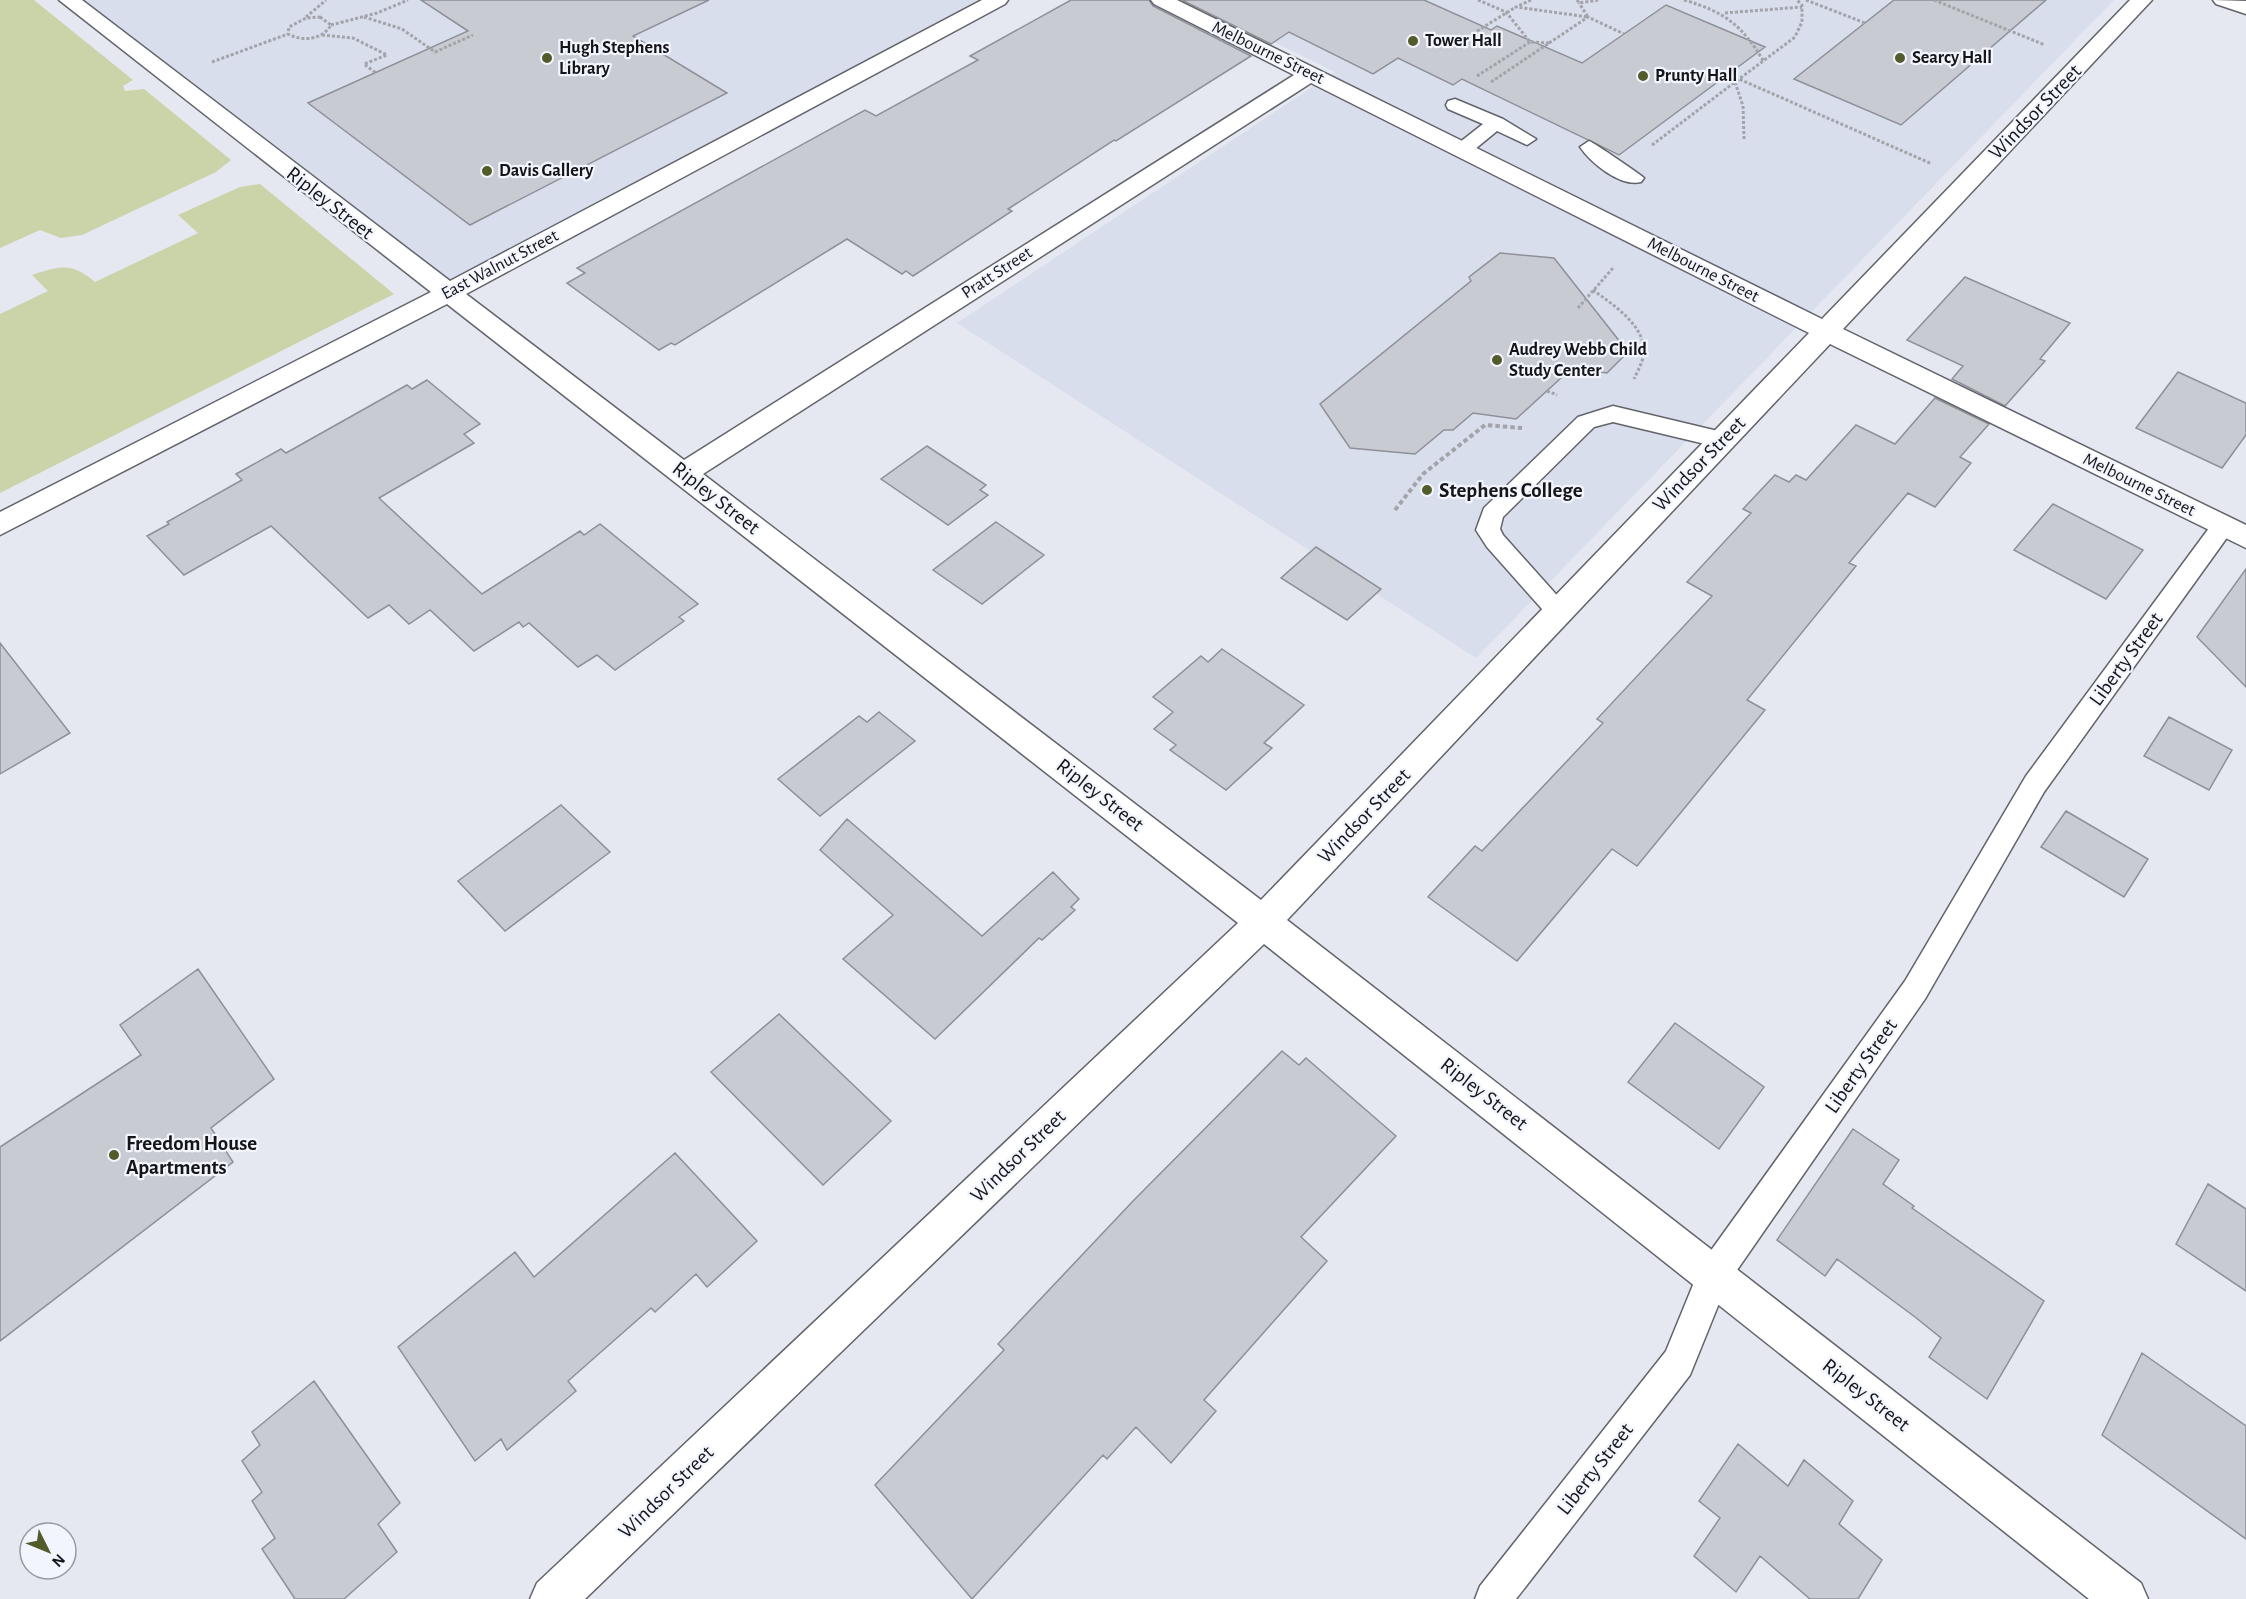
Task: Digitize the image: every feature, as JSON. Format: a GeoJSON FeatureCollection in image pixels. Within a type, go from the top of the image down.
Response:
{"type":"FeatureCollection","features":[{"type":"Feature","properties":{"kind":"street","name":"Ripley Street"},"geometry":{"type":"LineString","coordinates":[[69,0],[446,294],[684,473],[1263,922],[2125,1599]]}},
{"type":"Feature","properties":{"kind":"street","name":"East Walnut Street"},"geometry":{"type":"LineString","coordinates":[[0,525],[446,294],[998,0]]}},
{"type":"Feature","properties":{"kind":"street","name":"Melbourne Street"},"geometry":{"type":"LineString","coordinates":[[1161,0],[1825,331],[2235,532]]}},
{"type":"Feature","properties":{"kind":"street","name":"Windsor Street"},"geometry":{"type":"LineString","coordinates":[[553,1599],[1263,922],[2142,0]]}},
{"type":"Feature","properties":{"kind":"street"},"geometry":{"type":"LineString","coordinates":[[2223,0],[2246,8]]}},
{"type":"Feature","properties":{"kind":"street","name":"Pratt Street"},"geometry":{"type":"LineString","coordinates":[[684,473],[1310,74]]}},
{"type":"Feature","properties":{"kind":"lane"},"geometry":{"type":"LineString","coordinates":[[1455,105],[1527,139]]}},
{"type":"Feature","properties":{"kind":"lane"},"geometry":{"type":"LineString","coordinates":[[1462,150],[1496,123]]}},
{"type":"Feature","properties":{"kind":"lane"},"geometry":{"type":"LineString","coordinates":[[1589,147],[1626,174]]}},
{"type":"Feature","properties":{"kind":"lane"},"geometry":{"type":"LineString","coordinates":[[1559,611],[1488,531],[1492,514],[1586,422],[1596,417],[1624,416],[1722,440]]}},
{"type":"Feature","properties":{"kind":"lane","name":"Liberty Street"},"geometry":{"type":"LineString","coordinates":[[1493,1599],[1678,1363],[1714,1275],[1915,990],[2035,784],[2235,532]]}},
{"type":"Feature","properties":{"kind":"path"},"geometry":{"type":"LineString","coordinates":[[288,34],[289,27],[306,18],[326,0]]}},
{"type":"Feature","properties":{"kind":"path"},"geometry":{"type":"LineString","coordinates":[[322,35],[331,24],[364,17],[408,0]]}},
{"type":"Feature","properties":{"kind":"path"},"geometry":{"type":"LineString","coordinates":[[1478,0],[1506,12],[1530,42]]}},
{"type":"Feature","properties":{"kind":"path"},"geometry":{"type":"LineString","coordinates":[[1477,31],[1506,12],[1531,0]]}},
{"type":"Feature","properties":{"kind":"path"},"geometry":{"type":"LineString","coordinates":[[1588,17],[1578,1],[1599,0]]}},
{"type":"Feature","properties":{"kind":"path"},"geometry":{"type":"LineString","coordinates":[[1684,0],[1724,13],[1742,26],[1764,62]]}},
{"type":"Feature","properties":{"kind":"path"},"geometry":{"type":"LineString","coordinates":[[1797,0],[1802,6]]}},
{"type":"Feature","properties":{"kind":"path"},"geometry":{"type":"LineString","coordinates":[[1626,174],[1735,82],[1795,37],[1802,22],[1802,6],[1807,0],[1865,23]]}},
{"type":"Feature","properties":{"kind":"path"},"geometry":{"type":"LineString","coordinates":[[1934,0],[2046,45]]}},
{"type":"Feature","properties":{"kind":"path"},"geometry":{"type":"LineString","coordinates":[[1724,13],[1802,6]]}},
{"type":"Feature","properties":{"kind":"path"},"geometry":{"type":"LineString","coordinates":[[1516,7],[1588,17],[1624,34]]}},
{"type":"Feature","properties":{"kind":"path"},"geometry":{"type":"LineString","coordinates":[[306,18],[320,17],[331,24]]}},
{"type":"Feature","properties":{"kind":"path"},"geometry":{"type":"LineString","coordinates":[[364,17],[384,20],[403,28],[435,52],[474,35]]}},
{"type":"Feature","properties":{"kind":"path"},"geometry":{"type":"LineString","coordinates":[[1455,105],[1553,43],[1588,17]]}},
{"type":"Feature","properties":{"kind":"path"},"geometry":{"type":"LineString","coordinates":[[202,65],[288,34],[302,39],[322,35],[353,38],[387,55],[364,64],[376,73]]}},
{"type":"Feature","properties":{"kind":"path"},"geometry":{"type":"LineString","coordinates":[[1475,77],[1530,42],[1553,43]]}},
{"type":"Feature","properties":{"kind":"path"},"geometry":{"type":"LineString","coordinates":[[1739,79],[1941,168]]}},
{"type":"Feature","properties":{"kind":"path"},"geometry":{"type":"LineString","coordinates":[[1735,82],[1743,106],[1744,139]]}},
{"type":"Feature","properties":{"kind":"path"},"geometry":{"type":"LineString","coordinates":[[1578,308],[1617,264]]}},
{"type":"Feature","properties":{"kind":"path"},"geometry":{"type":"LineString","coordinates":[[1593,290],[1629,320],[1641,338],[1644,352],[1631,386]]}},
{"type":"Feature","properties":{"kind":"shaded area"},"geometry":{"type":"Polygon","coordinates":[[[69,0],[1009,0],[451,295],[69,0]]]}},
{"type":"Feature","properties":{"kind":"shaded area","name":"Stephens College"},"geometry":{"type":"Polygon","coordinates":[[[1189,0],[2114,0],[1476,658],[957,323],[1335,72],[1189,0]]]}},
{"type":"Feature","properties":{"kind":"green space"},"geometry":{"type":"Polygon","coordinates":[[[0,0],[34,0],[133,80],[123,86],[125,91],[144,89],[231,160],[216,172],[82,235],[61,238],[40,230],[0,248],[0,0]]]}},
{"type":"Feature","properties":{"kind":"green space"},"geometry":{"type":"Polygon","coordinates":[[[260,184],[394,294],[0,493],[0,314],[48,291],[32,275],[51,269],[65,268],[79,271],[95,282],[198,233],[178,215],[240,187],[260,184]]]}},
{"type":"Feature","properties":{"kind":"building","name":"Davis Gallery"},"geometry":{"type":"Polygon","coordinates":[[[421,0],[709,0],[633,36],[727,93],[470,225],[308,103],[468,31],[421,0]]]}},
{"type":"Feature","properties":{"kind":"building"},"geometry":{"type":"Polygon","coordinates":[[[1071,0],[1149,0],[1153,6],[1251,56],[1116,141],[1114,140],[1008,209],[1012,211],[913,276],[906,271],[902,274],[847,239],[675,345],[671,343],[659,350],[567,283],[585,273],[577,268],[865,110],[876,116],[978,60],[970,56],[1071,0]]]}},
{"type":"Feature","properties":{"kind":"building"},"geometry":{"type":"Polygon","coordinates":[[[1182,0],[1424,0],[1491,30],[1497,26],[1582,63],[1666,5],[1765,47],[1619,155],[1462,79],[1453,85],[1398,58],[1373,74],[1289,32],[1271,44],[1182,0]]]}},
{"type":"Feature","properties":{"kind":"building","name":"Searcy Hall"},"geometry":{"type":"Polygon","coordinates":[[[1894,0],[2046,0],[1901,125],[1794,79],[1894,0]]]}},
{"type":"Feature","properties":{"kind":"building","name":"Audrey Webb Child Study Center"},"geometry":{"type":"Polygon","coordinates":[[[1500,253],[1554,258],[1628,352],[1607,373],[1572,368],[1516,419],[1473,413],[1453,430],[1444,430],[1415,454],[1350,448],[1320,404],[1471,281],[1469,277],[1500,253]]]}},
{"type":"Feature","properties":{"kind":"building"},"geometry":{"type":"Polygon","coordinates":[[[1965,277],[2070,323],[2040,359],[2045,361],[2005,406],[1952,379],[1963,366],[1907,340],[1965,277]]]}},
{"type":"Feature","properties":{"kind":"building"},"geometry":{"type":"Polygon","coordinates":[[[2178,372],[2246,403],[2246,435],[2222,468],[2136,428],[2178,372]]]}},
{"type":"Feature","properties":{"kind":"building"},"geometry":{"type":"Polygon","coordinates":[[[427,380],[480,424],[464,434],[474,443],[379,498],[482,594],[580,531],[584,535],[600,524],[698,604],[679,617],[684,621],[615,670],[597,655],[578,667],[529,623],[523,627],[519,622],[474,651],[430,610],[409,624],[389,605],[368,618],[271,526],[184,575],[147,536],[169,524],[167,522],[242,480],[236,474],[281,449],[286,453],[407,385],[412,389],[427,380]]]}},
{"type":"Feature","properties":{"kind":"building"},"geometry":{"type":"Polygon","coordinates":[[[1935,398],[1989,424],[1960,457],[1971,463],[1935,507],[1908,493],[1849,563],[1856,566],[1747,700],[1765,710],[1637,866],[1612,849],[1517,961],[1428,897],[1475,846],[1482,851],[1603,723],[1597,719],[1712,596],[1687,582],[1751,513],[1743,509],[1775,475],[1789,482],[1796,475],[1806,480],[1856,425],[1895,444],[1935,398]]]}},
{"type":"Feature","properties":{"kind":"building"},"geometry":{"type":"Polygon","coordinates":[[[927,446],[986,485],[980,490],[988,495],[948,525],[881,479],[927,446]]]}},
{"type":"Feature","properties":{"kind":"building"},"geometry":{"type":"Polygon","coordinates":[[[2053,504],[2143,550],[2106,599],[2014,550],[2053,504]]]}},
{"type":"Feature","properties":{"kind":"building"},"geometry":{"type":"Polygon","coordinates":[[[996,522],[1044,555],[982,604],[933,570],[996,522]]]}},
{"type":"Feature","properties":{"kind":"building"},"geometry":{"type":"Polygon","coordinates":[[[1316,547],[1381,589],[1347,620],[1281,578],[1316,547]]]}},
{"type":"Feature","properties":{"kind":"building"},"geometry":{"type":"Polygon","coordinates":[[[2246,569],[2246,687],[2197,637],[2246,569]]]}},
{"type":"Feature","properties":{"kind":"building"},"geometry":{"type":"Polygon","coordinates":[[[0,643],[70,733],[0,774],[0,643]]]}},
{"type":"Feature","properties":{"kind":"building"},"geometry":{"type":"Polygon","coordinates":[[[1222,649],[1304,705],[1264,743],[1272,748],[1226,790],[1170,750],[1176,745],[1154,729],[1173,712],[1153,697],[1201,656],[1208,662],[1222,649]]]}},
{"type":"Feature","properties":{"kind":"building"},"geometry":{"type":"Polygon","coordinates":[[[879,712],[915,741],[820,816],[778,779],[859,716],[867,722],[879,712]]]}},
{"type":"Feature","properties":{"kind":"building"},"geometry":{"type":"Polygon","coordinates":[[[2169,717],[2232,750],[2209,790],[2144,756],[2169,717]]]}},
{"type":"Feature","properties":{"kind":"building"},"geometry":{"type":"Polygon","coordinates":[[[561,805],[610,852],[505,931],[458,881],[561,805]]]}},
{"type":"Feature","properties":{"kind":"building"},"geometry":{"type":"Polygon","coordinates":[[[2066,811],[2148,859],[2124,897],[2041,847],[2066,811]]]}},
{"type":"Feature","properties":{"kind":"building"},"geometry":{"type":"Polygon","coordinates":[[[847,819],[982,936],[1053,872],[1079,899],[1071,907],[1075,910],[1042,940],[1039,938],[935,1039],[843,959],[893,915],[820,850],[847,819]]]}},
{"type":"Feature","properties":{"kind":"building","name":"Freedom House Apartments"},"geometry":{"type":"Polygon","coordinates":[[[198,969],[274,1079],[211,1128],[233,1162],[0,1341],[0,1147],[141,1055],[120,1025],[198,969]]]}},
{"type":"Feature","properties":{"kind":"building"},"geometry":{"type":"Polygon","coordinates":[[[779,1014],[891,1121],[823,1185],[711,1072],[779,1014]]]}},
{"type":"Feature","properties":{"kind":"building"},"geometry":{"type":"Polygon","coordinates":[[[1675,1023],[1764,1087],[1719,1149],[1628,1082],[1675,1023]]]}},
{"type":"Feature","properties":{"kind":"building"},"geometry":{"type":"Polygon","coordinates":[[[1282,1051],[1299,1065],[1306,1058],[1396,1136],[1301,1237],[1327,1261],[1204,1400],[1216,1411],[1171,1463],[1136,1427],[1107,1459],[1103,1455],[972,1599],[875,1485],[1004,1350],[998,1344],[1133,1201],[1282,1051]]]}},
{"type":"Feature","properties":{"kind":"building"},"geometry":{"type":"Polygon","coordinates":[[[1853,1129],[1899,1160],[1883,1184],[1914,1206],[1912,1208],[2044,1301],[1987,1399],[1929,1357],[1941,1338],[1915,1317],[1837,1259],[1825,1276],[1777,1240],[1853,1129]]]}},
{"type":"Feature","properties":{"kind":"building"},"geometry":{"type":"Polygon","coordinates":[[[675,1153],[757,1241],[707,1287],[696,1274],[655,1312],[651,1308],[568,1381],[576,1391],[507,1450],[501,1439],[475,1461],[398,1347],[515,1252],[534,1277],[675,1153]]]}},
{"type":"Feature","properties":{"kind":"building"},"geometry":{"type":"Polygon","coordinates":[[[2208,1184],[2246,1209],[2246,1291],[2176,1244],[2208,1184]]]}},
{"type":"Feature","properties":{"kind":"building"},"geometry":{"type":"Polygon","coordinates":[[[2142,1353],[2246,1426],[2246,1539],[2102,1435],[2142,1353]]]}},
{"type":"Feature","properties":{"kind":"building"},"geometry":{"type":"Polygon","coordinates":[[[314,1381],[400,1503],[378,1524],[397,1552],[344,1599],[295,1599],[262,1549],[275,1538],[252,1501],[262,1492],[242,1461],[260,1445],[252,1432],[314,1381]]]}},
{"type":"Feature","properties":{"kind":"building"},"geometry":{"type":"Polygon","coordinates":[[[1738,1444],[1788,1486],[1804,1460],[1853,1501],[1839,1524],[1882,1560],[1858,1599],[1810,1599],[1760,1556],[1736,1592],[1694,1556],[1720,1518],[1699,1501],[1738,1444]]]}},
{"type":"Feature","properties":{"kind":"place","name":"Tower Hall"},"geometry":{"type":"Point","coordinates":[1413,41]}},
{"type":"Feature","properties":{"kind":"place","name":"Hugh Stephens Library"},"geometry":{"type":"Point","coordinates":[547,58]}},
{"type":"Feature","properties":{"kind":"place","name":"Searcy Hall"},"geometry":{"type":"Point","coordinates":[1900,58]}},
{"type":"Feature","properties":{"kind":"place","name":"Prunty Hall"},"geometry":{"type":"Point","coordinates":[1643,76]}},
{"type":"Feature","properties":{"kind":"place","name":"Davis Gallery"},"geometry":{"type":"Point","coordinates":[487,171]}},
{"type":"Feature","properties":{"kind":"place","name":"Audrey Webb Child Study Center"},"geometry":{"type":"Point","coordinates":[1497,360]}},
{"type":"Feature","properties":{"kind":"place","name":"Stephens College"},"geometry":{"type":"Point","coordinates":[1427,490]}},
{"type":"Feature","properties":{"kind":"place","name":"Freedom House Apartments"},"geometry":{"type":"Point","coordinates":[114,1155]}}]}
